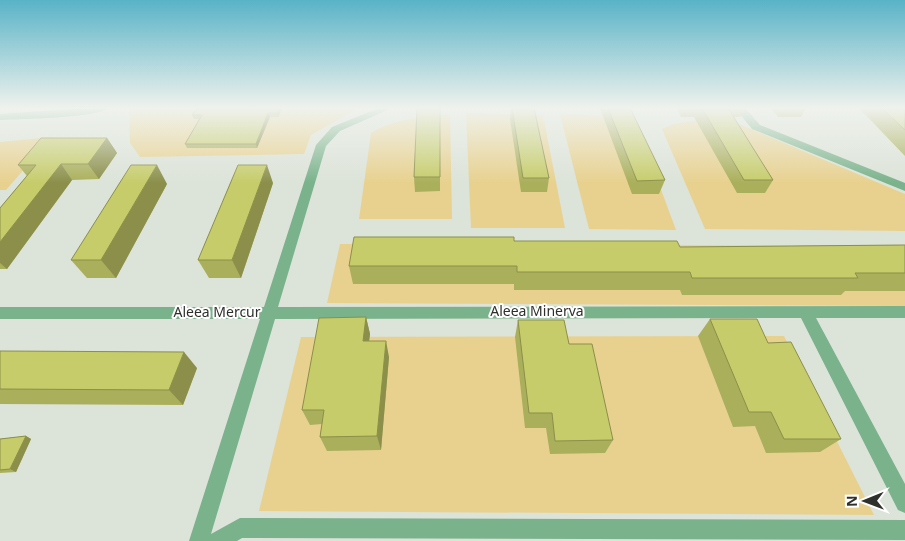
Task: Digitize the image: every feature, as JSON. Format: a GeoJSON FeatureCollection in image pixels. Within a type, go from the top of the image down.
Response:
{"type":"FeatureCollection","features":[{"type":"Feature","properties":{"kind":"street"},"geometry":{"type":"LineString","coordinates":[[269,312],[321,145],[332,133]]}},
{"type":"Feature","properties":{"kind":"street"},"geometry":{"type":"LineString","coordinates":[[771,133],[905,188]]}},
{"type":"Feature","properties":{"kind":"street","name":"Aleea Minerva"},"geometry":{"type":"LineString","coordinates":[[269,312],[905,312]]}},
{"type":"Feature","properties":{"kind":"street","name":"Aleea Mercur"},"geometry":{"type":"LineString","coordinates":[[0,313],[269,312],[199,541]]}},
{"type":"Feature","properties":{"kind":"street"},"geometry":{"type":"LineString","coordinates":[[805,312],[905,503]]}},
{"type":"Feature","properties":{"kind":"street"},"geometry":{"type":"LineString","coordinates":[[218,541],[240,528],[905,530]]}},
{"type":"Feature","properties":{"kind":"shaded area"},"geometry":{"type":"Polygon","coordinates":[[[130,133],[314,133],[311,135],[304,154],[140,157],[130,143],[130,133]]]}},
{"type":"Feature","properties":{"kind":"shaded area"},"geometry":{"type":"Polygon","coordinates":[[[371,133],[450,133],[452,219],[359,219],[371,133]]]}},
{"type":"Feature","properties":{"kind":"shaded area"},"geometry":{"type":"Polygon","coordinates":[[[467,133],[547,133],[565,228],[471,228],[467,133]]]}},
{"type":"Feature","properties":{"kind":"shaded area"},"geometry":{"type":"Polygon","coordinates":[[[565,133],[640,133],[676,230],[589,229],[565,133]]]}},
{"type":"Feature","properties":{"kind":"shaded area"},"geometry":{"type":"Polygon","coordinates":[[[664,133],[761,133],[905,194],[905,231],[705,229],[664,133]]]}},
{"type":"Feature","properties":{"kind":"shaded area"},"geometry":{"type":"Polygon","coordinates":[[[52,137],[6,190],[0,190],[0,142],[52,137]]]}},
{"type":"Feature","properties":{"kind":"shaded area"},"geometry":{"type":"Polygon","coordinates":[[[340,244],[905,246],[905,306],[327,303],[340,244]]]}},
{"type":"Feature","properties":{"kind":"shaded area"},"geometry":{"type":"Polygon","coordinates":[[[784,336],[874,515],[259,511],[301,337],[784,336]]]}},
{"type":"Feature","properties":{"kind":"building"},"geometry":{"type":"Polygon","coordinates":[[[191,133],[260,133],[256,144],[185,144],[191,133]]]}},
{"type":"Feature","properties":{"kind":"building"},"geometry":{"type":"Polygon","coordinates":[[[416,133],[440,133],[440,177],[414,177],[416,133]]]}},
{"type":"Feature","properties":{"kind":"building"},"geometry":{"type":"Polygon","coordinates":[[[516,133],[539,133],[549,178],[523,178],[516,133]]]}},
{"type":"Feature","properties":{"kind":"building"},"geometry":{"type":"Polygon","coordinates":[[[618,133],[642,133],[665,180],[637,181],[618,133]]]}},
{"type":"Feature","properties":{"kind":"building"},"geometry":{"type":"Polygon","coordinates":[[[717,133],[744,133],[773,180],[744,180],[717,133]]]}},
{"type":"Feature","properties":{"kind":"building"},"geometry":{"type":"Polygon","coordinates":[[[41,138],[107,138],[88,164],[61,164],[0,242],[0,208],[36,165],[18,165],[41,138]]]}},
{"type":"Feature","properties":{"kind":"building"},"geometry":{"type":"Polygon","coordinates":[[[131,165],[157,165],[101,260],[71,260],[131,165]]]}},
{"type":"Feature","properties":{"kind":"building"},"geometry":{"type":"Polygon","coordinates":[[[238,165],[267,165],[232,260],[198,260],[238,165]]]}},
{"type":"Feature","properties":{"kind":"building"},"geometry":{"type":"Polygon","coordinates":[[[354,237],[514,237],[514,241],[677,241],[680,247],[905,245],[905,273],[855,273],[858,278],[692,278],[690,272],[517,272],[517,266],[349,266],[354,237]]]}},
{"type":"Feature","properties":{"kind":"building"},"geometry":{"type":"Polygon","coordinates":[[[366,317],[363,341],[386,341],[377,436],[320,437],[324,410],[302,410],[319,318],[366,317]]]}},
{"type":"Feature","properties":{"kind":"building"},"geometry":{"type":"Polygon","coordinates":[[[710,319],[757,319],[768,343],[791,342],[841,439],[784,439],[771,412],[749,412],[710,319]]]}},
{"type":"Feature","properties":{"kind":"building"},"geometry":{"type":"Polygon","coordinates":[[[518,320],[564,320],[569,344],[592,344],[613,440],[555,441],[552,413],[529,413],[518,320]]]}},
{"type":"Feature","properties":{"kind":"building"},"geometry":{"type":"Polygon","coordinates":[[[0,351],[184,352],[169,390],[0,389],[0,351]]]}},
{"type":"Feature","properties":{"kind":"building"},"geometry":{"type":"Polygon","coordinates":[[[26,436],[10,469],[0,470],[0,439],[26,436]]]}}]}
